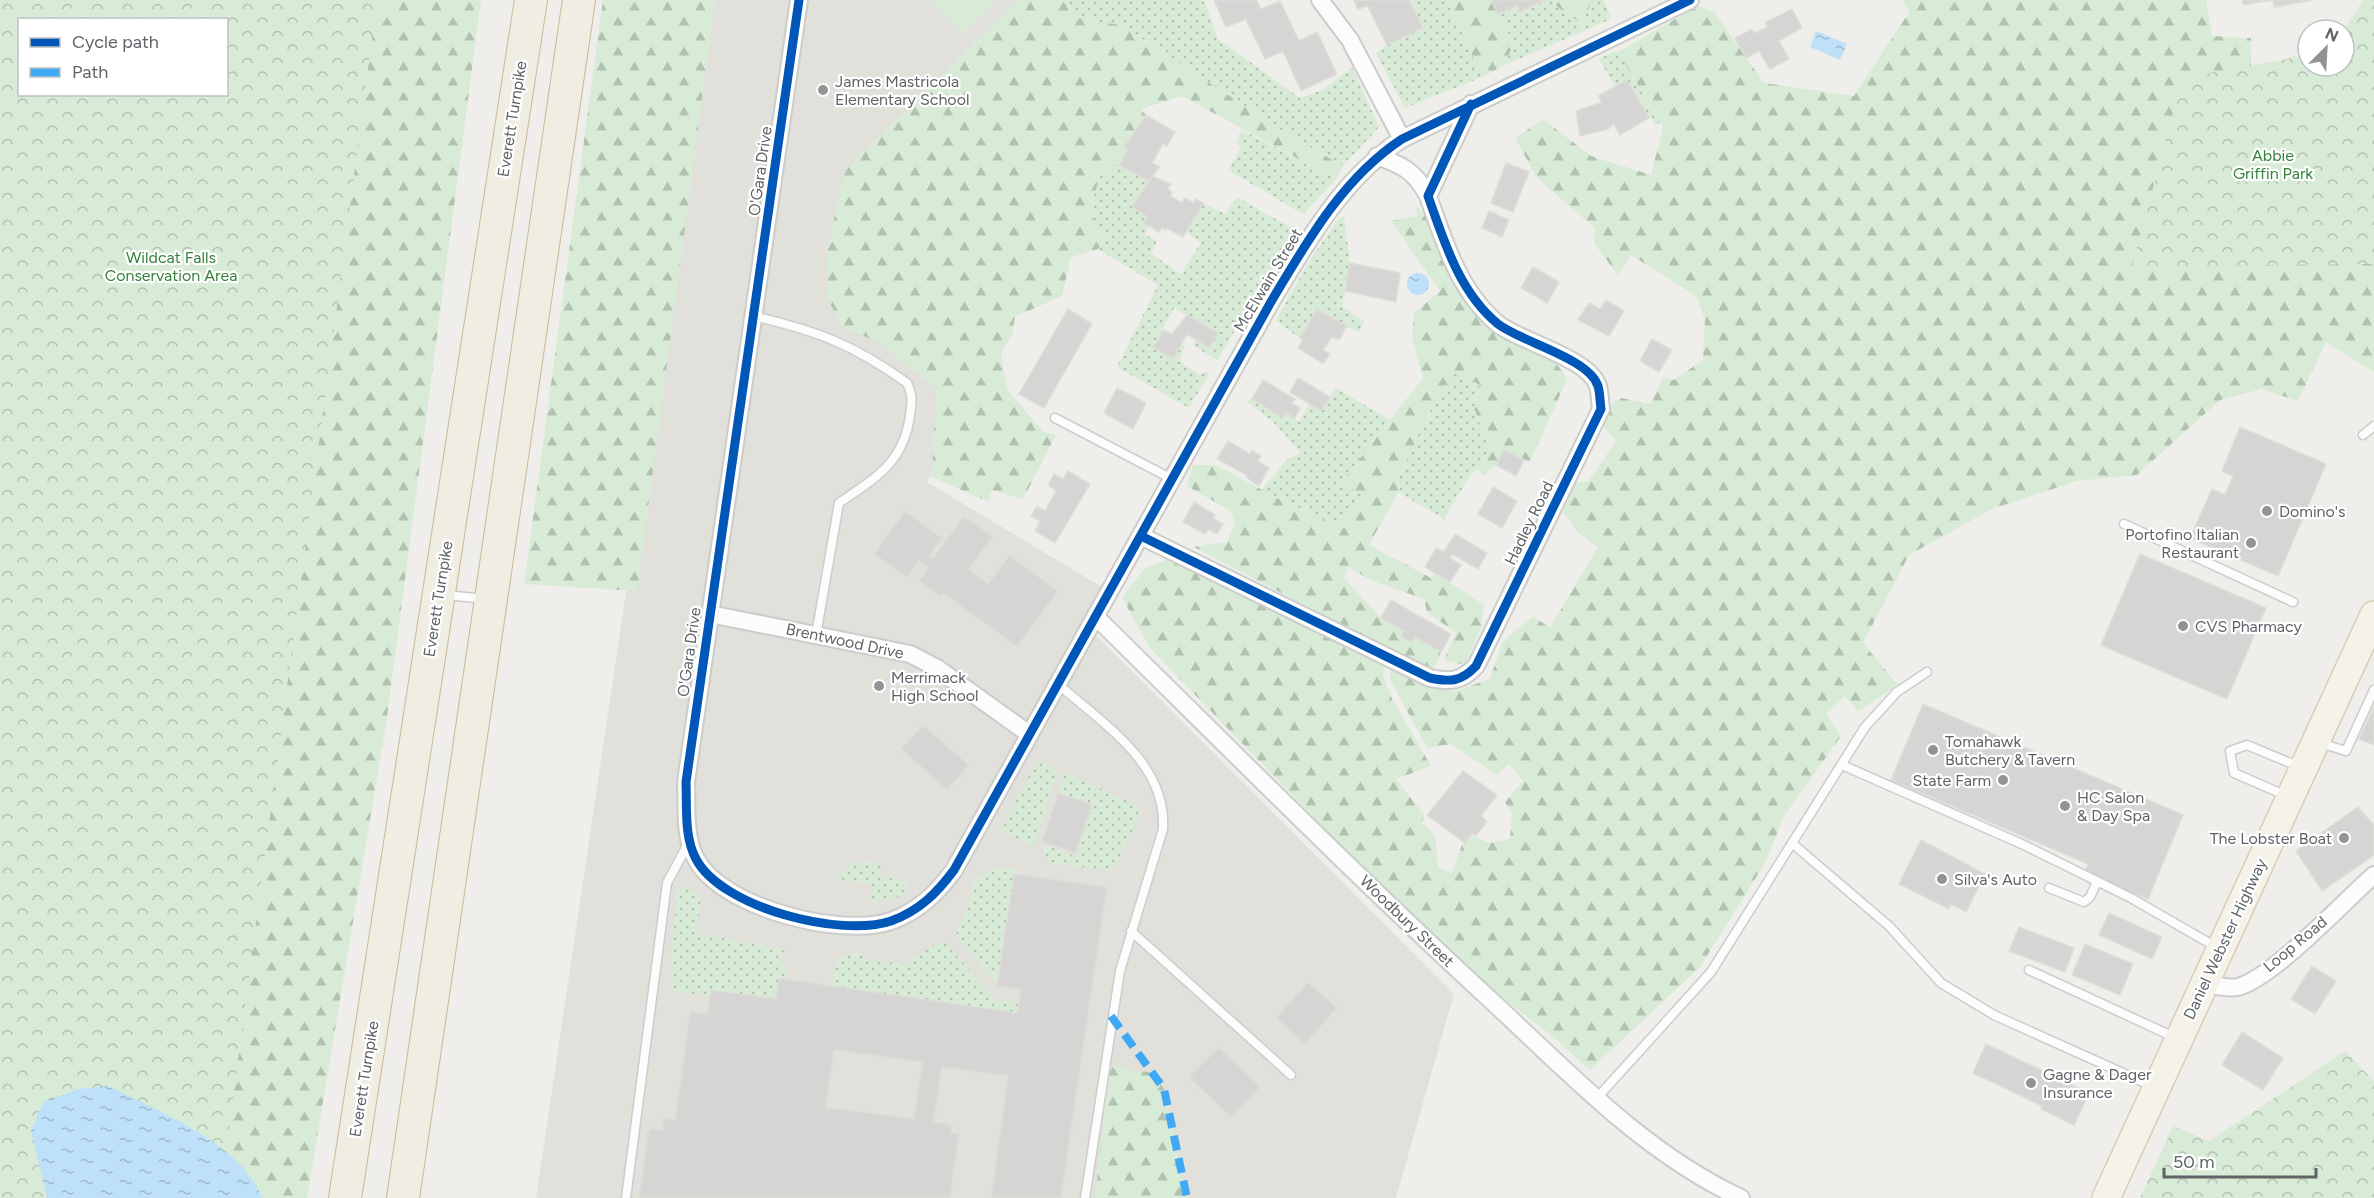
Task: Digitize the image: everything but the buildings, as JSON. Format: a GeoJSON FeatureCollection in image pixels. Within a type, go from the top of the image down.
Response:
{"type":"FeatureCollection","features":[{"type":"Feature","properties":{"kind":"highway","name":"Everett Turnpike"},"geometry":{"type":"LineString","coordinates":[[345,1198],[531,0]]}},
{"type":"Feature","properties":{"kind":"highway"},"geometry":{"type":"LineString","coordinates":[[403,1198],[579,0]]}},
{"type":"Feature","properties":{"kind":"main road","name":"Daniel Webster Highway"},"geometry":{"type":"LineString","coordinates":[[2106,1198],[2219,949],[2371,630]]}},
{"type":"Feature","properties":{"kind":"street","name":"O'Gara Drive"},"geometry":{"type":"LineString","coordinates":[[799,0],[686,783],[689,842],[696,859],[708,876],[744,901],[769,910],[820,921],[848,925],[889,922],[922,905],[943,884],[968,845],[1029,734]]}},
{"type":"Feature","properties":{"kind":"street"},"geometry":{"type":"LineString","coordinates":[[1320,0],[1333,15],[1359,55],[1402,139]]}},
{"type":"Feature","properties":{"kind":"street","name":"McElwain Street"},"geometry":{"type":"LineString","coordinates":[[1029,734],[1309,240],[1335,203],[1377,156],[1402,139],[1471,104],[1690,0]]}},
{"type":"Feature","properties":{"kind":"street"},"geometry":{"type":"LineString","coordinates":[[1428,196],[1471,104]]}},
{"type":"Feature","properties":{"kind":"street","name":"Hadley Road"},"geometry":{"type":"LineString","coordinates":[[1141,536],[1430,678],[1455,681],[1467,676],[1476,666],[1600,409],[1598,384],[1582,367],[1498,324],[1466,288],[1445,244],[1419,178],[1398,164],[1377,156]]}},
{"type":"Feature","properties":{"kind":"street","name":"Brentwood Drive"},"geometry":{"type":"LineString","coordinates":[[710,614],[910,654],[937,668],[1029,734]]}},
{"type":"Feature","properties":{"kind":"street","name":"Woodbury Street"},"geometry":{"type":"LineString","coordinates":[[1095,617],[1374,889],[1597,1098],[1675,1160],[1740,1198]]}},
{"type":"Feature","properties":{"kind":"street","name":"Loop Road"},"geometry":{"type":"LineString","coordinates":[[2205,984],[2235,988],[2250,982],[2310,934],[2374,875]]}},
{"type":"Feature","properties":{"kind":"lane"},"geometry":{"type":"LineString","coordinates":[[753,316],[800,327],[843,343],[907,383],[913,394],[903,445],[893,461],[880,475],[839,503],[816,635]]}},
{"type":"Feature","properties":{"kind":"lane"},"geometry":{"type":"LineString","coordinates":[[1055,418],[1172,479]]}},
{"type":"Feature","properties":{"kind":"lane"},"geometry":{"type":"LineString","coordinates":[[2362,435],[2374,426]]}},
{"type":"Feature","properties":{"kind":"lane"},"geometry":{"type":"LineString","coordinates":[[2124,524],[2293,602]]}},
{"type":"Feature","properties":{"kind":"lane"},"geometry":{"type":"LineString","coordinates":[[439,594],[491,600]]}},
{"type":"Feature","properties":{"kind":"lane"},"geometry":{"type":"LineString","coordinates":[[1597,1098],[1712,972],[1865,727],[1897,692],[1926,672]]}},
{"type":"Feature","properties":{"kind":"lane"},"geometry":{"type":"LineString","coordinates":[[1058,684],[1131,749],[1160,790],[1164,809],[1163,829],[1131,931],[1111,1016],[1085,1198]]}},
{"type":"Feature","properties":{"kind":"lane"},"geometry":{"type":"LineString","coordinates":[[2317,742],[2346,751],[2374,690]]}},
{"type":"Feature","properties":{"kind":"lane"},"geometry":{"type":"LineString","coordinates":[[2290,797],[2234,773],[2230,751],[2247,745],[2304,769]]}},
{"type":"Feature","properties":{"kind":"lane"},"geometry":{"type":"LineString","coordinates":[[1842,765],[2024,845],[2219,949]]}},
{"type":"Feature","properties":{"kind":"lane"},"geometry":{"type":"LineString","coordinates":[[626,1198],[667,882],[689,842]]}},
{"type":"Feature","properties":{"kind":"lane"},"geometry":{"type":"LineString","coordinates":[[1793,844],[1889,926],[1941,983],[1994,1015],[2157,1089]]}},
{"type":"Feature","properties":{"kind":"lane"},"geometry":{"type":"LineString","coordinates":[[2049,888],[2084,902],[2090,897],[2097,882]]}},
{"type":"Feature","properties":{"kind":"lane"},"geometry":{"type":"LineString","coordinates":[[1131,931],[1291,1075]]}},
{"type":"Feature","properties":{"kind":"lane"},"geometry":{"type":"LineString","coordinates":[[2029,970],[2180,1039]]}},
{"type":"Feature","properties":{"kind":"shaded area","name":"Merrimack High School"},"geometry":{"type":"Polygon","coordinates":[[[714,0],[1028,0],[982,387],[927,482],[1102,587],[1083,622],[1454,994],[1396,1198],[536,1198],[714,0]]]}},
{"type":"Feature","properties":{"kind":"green space","name":"Wildcat Falls Conservation Area"},"geometry":{"type":"Polygon","coordinates":[[[0,0],[481,0],[387,717],[307,1198],[0,1198],[0,0]]]}},
{"type":"Feature","properties":{"kind":"green space","name":"Wildcat Falls Conservation Area"},"geometry":{"type":"Polygon","coordinates":[[[0,0],[377,0],[220,1198],[0,1198],[0,0]]]}},
{"type":"Feature","properties":{"kind":"green space"},"geometry":{"type":"Polygon","coordinates":[[[603,0],[715,0],[637,591],[524,584],[603,0]]]}},
{"type":"Feature","properties":{"kind":"green space"},"geometry":{"type":"Polygon","coordinates":[[[930,0],[996,0],[963,33],[930,0]]]}},
{"type":"Feature","properties":{"kind":"green space"},"geometry":{"type":"Polygon","coordinates":[[[1018,0],[1065,0],[1074,18],[1121,25],[1289,135],[1343,166],[1336,179],[1182,96],[1141,109],[1146,115],[1125,147],[1128,150],[1119,165],[1115,163],[1108,173],[1100,176],[1094,196],[1093,225],[1105,239],[1098,249],[1071,257],[1062,296],[1015,317],[1012,335],[1001,353],[1007,389],[1043,432],[1056,435],[1023,499],[991,490],[989,502],[932,477],[936,389],[880,343],[843,327],[827,298],[827,254],[844,171],[1018,0]]]}},
{"type":"Feature","properties":{"kind":"green space"},"geometry":{"type":"Polygon","coordinates":[[[1065,0],[1204,0],[1218,39],[1300,98],[1322,90],[1352,67],[1379,127],[1343,166],[1289,135],[1121,25],[1074,18],[1065,0]]]}},
{"type":"Feature","properties":{"kind":"green space"},"geometry":{"type":"Polygon","coordinates":[[[1409,0],[1447,0],[1482,77],[1405,108],[1376,53],[1422,28],[1409,0]]]}},
{"type":"Feature","properties":{"kind":"green space"},"geometry":{"type":"Polygon","coordinates":[[[1447,0],[1491,0],[1513,44],[1505,65],[1482,77],[1447,0]]]}},
{"type":"Feature","properties":{"kind":"green space"},"geometry":{"type":"Polygon","coordinates":[[[1557,0],[1553,2],[1581,24],[1592,0],[1604,0],[1611,19],[1505,65],[1513,44],[1498,14],[1517,5],[1557,0]]]}},
{"type":"Feature","properties":{"kind":"green space"},"geometry":{"type":"Polygon","coordinates":[[[1557,0],[1592,0],[1582,24],[1552,3],[1557,0]]]}},
{"type":"Feature","properties":{"kind":"green space"},"geometry":{"type":"Polygon","coordinates":[[[1902,0],[2206,0],[2212,36],[2251,38],[2251,73],[2295,56],[2296,78],[2323,78],[2374,118],[2374,372],[2326,342],[2298,401],[2261,389],[2220,400],[2137,475],[2077,481],[1992,509],[1909,555],[1863,643],[1898,685],[1858,711],[1845,696],[1826,714],[1841,736],[1784,816],[1765,863],[1700,967],[1590,1070],[1551,1035],[1463,967],[1326,830],[1149,647],[1122,597],[1145,568],[1180,555],[1387,657],[1383,676],[1392,699],[1431,766],[1396,779],[1424,815],[1422,823],[1435,835],[1438,867],[1452,873],[1466,833],[1489,843],[1510,839],[1512,814],[1505,802],[1523,781],[1509,764],[1497,775],[1451,744],[1427,748],[1390,679],[1391,669],[1453,692],[1490,679],[1503,641],[1533,616],[1550,628],[1598,547],[1579,533],[1563,512],[1574,483],[1588,482],[1616,441],[1602,426],[1610,405],[1622,398],[1651,404],[1663,378],[1674,380],[1703,360],[1705,319],[1696,296],[1631,255],[1618,275],[1594,243],[1595,228],[1537,178],[1515,138],[1543,119],[1591,156],[1651,175],[1663,127],[1618,52],[1698,6],[1714,12],[1764,83],[1854,96],[1910,11],[1902,0]]]}},
{"type":"Feature","properties":{"kind":"green space","name":"Abbie Griffin Park"},"geometry":{"type":"Polygon","coordinates":[[[2363,0],[2374,0],[2374,264],[2132,267],[2182,78],[2296,57],[2296,78],[2356,78],[2356,18],[2352,18],[2363,0]]]}},
{"type":"Feature","properties":{"kind":"green space"},"geometry":{"type":"Polygon","coordinates":[[[1614,51],[1618,52],[1660,122],[1655,126],[1652,117],[1647,119],[1627,81],[1615,87],[1599,59],[1614,51]]]}},
{"type":"Feature","properties":{"kind":"green space"},"geometry":{"type":"Polygon","coordinates":[[[1242,130],[1336,179],[1303,214],[1228,170],[1241,147],[1236,143],[1242,130]]]}},
{"type":"Feature","properties":{"kind":"green space"},"geometry":{"type":"Polygon","coordinates":[[[1115,163],[1148,181],[1132,207],[1148,217],[1144,223],[1149,226],[1144,234],[1157,241],[1151,254],[1181,274],[1201,243],[1186,232],[1203,203],[1225,214],[1237,197],[1295,230],[1217,360],[1193,345],[1196,340],[1209,347],[1217,333],[1174,308],[1153,347],[1173,359],[1182,344],[1185,346],[1179,361],[1200,375],[1205,372],[1209,374],[1189,408],[1117,367],[1158,285],[1098,249],[1105,239],[1093,225],[1094,196],[1100,176],[1108,173],[1115,163]]]}},
{"type":"Feature","properties":{"kind":"green space"},"geometry":{"type":"Polygon","coordinates":[[[1416,205],[1433,230],[1441,258],[1450,276],[1479,314],[1502,335],[1552,361],[1567,379],[1530,462],[1504,450],[1496,465],[1483,476],[1478,469],[1489,448],[1474,408],[1480,385],[1456,372],[1427,416],[1398,479],[1398,492],[1369,545],[1431,578],[1435,573],[1484,605],[1481,627],[1465,665],[1444,660],[1456,633],[1427,612],[1424,599],[1370,580],[1347,566],[1344,578],[1381,618],[1404,631],[1401,636],[1415,637],[1441,652],[1432,672],[1194,547],[1227,542],[1235,524],[1231,511],[1187,486],[1193,465],[1216,465],[1279,499],[1334,524],[1365,496],[1341,483],[1423,378],[1412,338],[1414,313],[1440,291],[1391,221],[1417,216],[1416,205]]]}},
{"type":"Feature","properties":{"kind":"green space"},"geometry":{"type":"Polygon","coordinates":[[[1340,217],[1344,217],[1350,263],[1342,306],[1364,321],[1359,333],[1318,309],[1300,338],[1276,321],[1310,260],[1340,217]]]}},
{"type":"Feature","properties":{"kind":"green space"},"geometry":{"type":"Polygon","coordinates":[[[1456,371],[1480,385],[1474,408],[1489,448],[1482,465],[1471,474],[1444,519],[1398,492],[1399,478],[1420,430],[1456,371]]]}},
{"type":"Feature","properties":{"kind":"green space"},"geometry":{"type":"Polygon","coordinates":[[[1336,388],[1390,420],[1341,483],[1365,495],[1334,524],[1261,490],[1288,459],[1301,453],[1273,422],[1247,402],[1252,399],[1283,417],[1286,413],[1299,422],[1309,404],[1321,411],[1336,388]]]}},
{"type":"Feature","properties":{"kind":"green space"},"geometry":{"type":"Polygon","coordinates":[[[1037,761],[1058,771],[1033,847],[1001,830],[1037,761]]]}},
{"type":"Feature","properties":{"kind":"green space"},"geometry":{"type":"Polygon","coordinates":[[[1063,772],[1139,806],[1140,816],[1112,871],[1051,863],[1043,852],[1046,845],[1074,856],[1091,804],[1058,793],[1063,772]]]}},
{"type":"Feature","properties":{"kind":"green space"},"geometry":{"type":"Polygon","coordinates":[[[870,862],[881,865],[879,876],[905,881],[908,888],[907,894],[877,902],[870,901],[872,885],[835,878],[852,863],[870,862]]]}},
{"type":"Feature","properties":{"kind":"green space"},"geometry":{"type":"Polygon","coordinates":[[[1015,868],[998,981],[995,981],[956,936],[970,901],[971,888],[980,876],[989,870],[1015,868]]]}},
{"type":"Feature","properties":{"kind":"green space"},"geometry":{"type":"Polygon","coordinates":[[[681,887],[688,888],[701,897],[697,933],[783,950],[785,953],[779,955],[778,959],[787,970],[788,979],[779,978],[776,999],[711,990],[710,996],[673,991],[672,946],[677,892],[681,887]]]}},
{"type":"Feature","properties":{"kind":"green space"},"geometry":{"type":"Polygon","coordinates":[[[937,943],[945,943],[1000,1004],[1007,999],[1019,1004],[1017,1013],[833,986],[834,970],[843,955],[857,952],[868,960],[905,964],[937,943]]]}},
{"type":"Feature","properties":{"kind":"green space"},"geometry":{"type":"Polygon","coordinates":[[[2345,1051],[2374,1081],[2374,1198],[2140,1198],[2173,1126],[2209,1141],[2345,1051]]]}},
{"type":"Feature","properties":{"kind":"green space"},"geometry":{"type":"Polygon","coordinates":[[[1110,1064],[1131,1071],[1152,1072],[1164,1089],[1187,1198],[1095,1198],[1110,1064]]]}},
{"type":"Feature","properties":{"kind":"water"},"geometry":{"type":"Polygon","coordinates":[[[1816,31],[1847,44],[1840,60],[1810,47],[1816,31]]]}},
{"type":"Feature","properties":{"kind":"water"},"geometry":{"type":"Polygon","coordinates":[[[1418,273],[1426,276],[1429,284],[1426,292],[1418,295],[1410,292],[1407,284],[1410,276],[1418,273]]]}},
{"type":"Feature","properties":{"kind":"water"},"geometry":{"type":"Polygon","coordinates":[[[108,1086],[173,1118],[217,1145],[252,1179],[262,1198],[47,1198],[31,1131],[43,1102],[79,1089],[108,1086]]]}},
{"type":"Feature","properties":{"kind":"marked path"},"geometry":{"type":"LineString","coordinates":[[1111,1016],[1164,1089],[1187,1198]]}},
{"type":"Feature","properties":{"kind":"cycle path"},"geometry":{"type":"LineString","coordinates":[[799,0],[686,782],[687,822],[696,859],[710,876],[730,892],[784,915],[814,922],[843,925],[869,925],[901,917],[927,900],[954,870],[1272,300],[1313,233],[1344,191],[1362,172],[1402,139],[1690,0]]}},
{"type":"Feature","properties":{"kind":"cycle path"},"geometry":{"type":"LineString","coordinates":[[1141,536],[1430,678],[1455,680],[1476,666],[1601,409],[1598,386],[1592,376],[1568,359],[1498,324],[1473,297],[1454,265],[1428,196],[1471,104]]}},
{"type":"Feature","properties":{"kind":"place","name":"James Mastricola Elementary School"},"geometry":{"type":"Point","coordinates":[823,90]}},
{"type":"Feature","properties":{"kind":"place","name":"Domino's"},"geometry":{"type":"Point","coordinates":[2267,511]}},
{"type":"Feature","properties":{"kind":"place","name":"Portofino Italian Restaurant"},"geometry":{"type":"Point","coordinates":[2251,543]}},
{"type":"Feature","properties":{"kind":"place","name":"CVS Pharmacy"},"geometry":{"type":"Point","coordinates":[2183,626]}},
{"type":"Feature","properties":{"kind":"place","name":"Merrimack High School"},"geometry":{"type":"Point","coordinates":[879,686]}},
{"type":"Feature","properties":{"kind":"place","name":"Tomahawk Butchery & Tavern"},"geometry":{"type":"Point","coordinates":[1933,750]}},
{"type":"Feature","properties":{"kind":"place","name":"State Farm"},"geometry":{"type":"Point","coordinates":[2003,780]}},
{"type":"Feature","properties":{"kind":"place","name":"HC Salon & Day Spa"},"geometry":{"type":"Point","coordinates":[2065,806]}},
{"type":"Feature","properties":{"kind":"place","name":"The Lobster Boat"},"geometry":{"type":"Point","coordinates":[2344,838]}},
{"type":"Feature","properties":{"kind":"place","name":"Silva's Auto"},"geometry":{"type":"Point","coordinates":[1942,879]}},
{"type":"Feature","properties":{"kind":"place","name":"Gagne & Dager Insurance"},"geometry":{"type":"Point","coordinates":[2031,1083]}}]}
